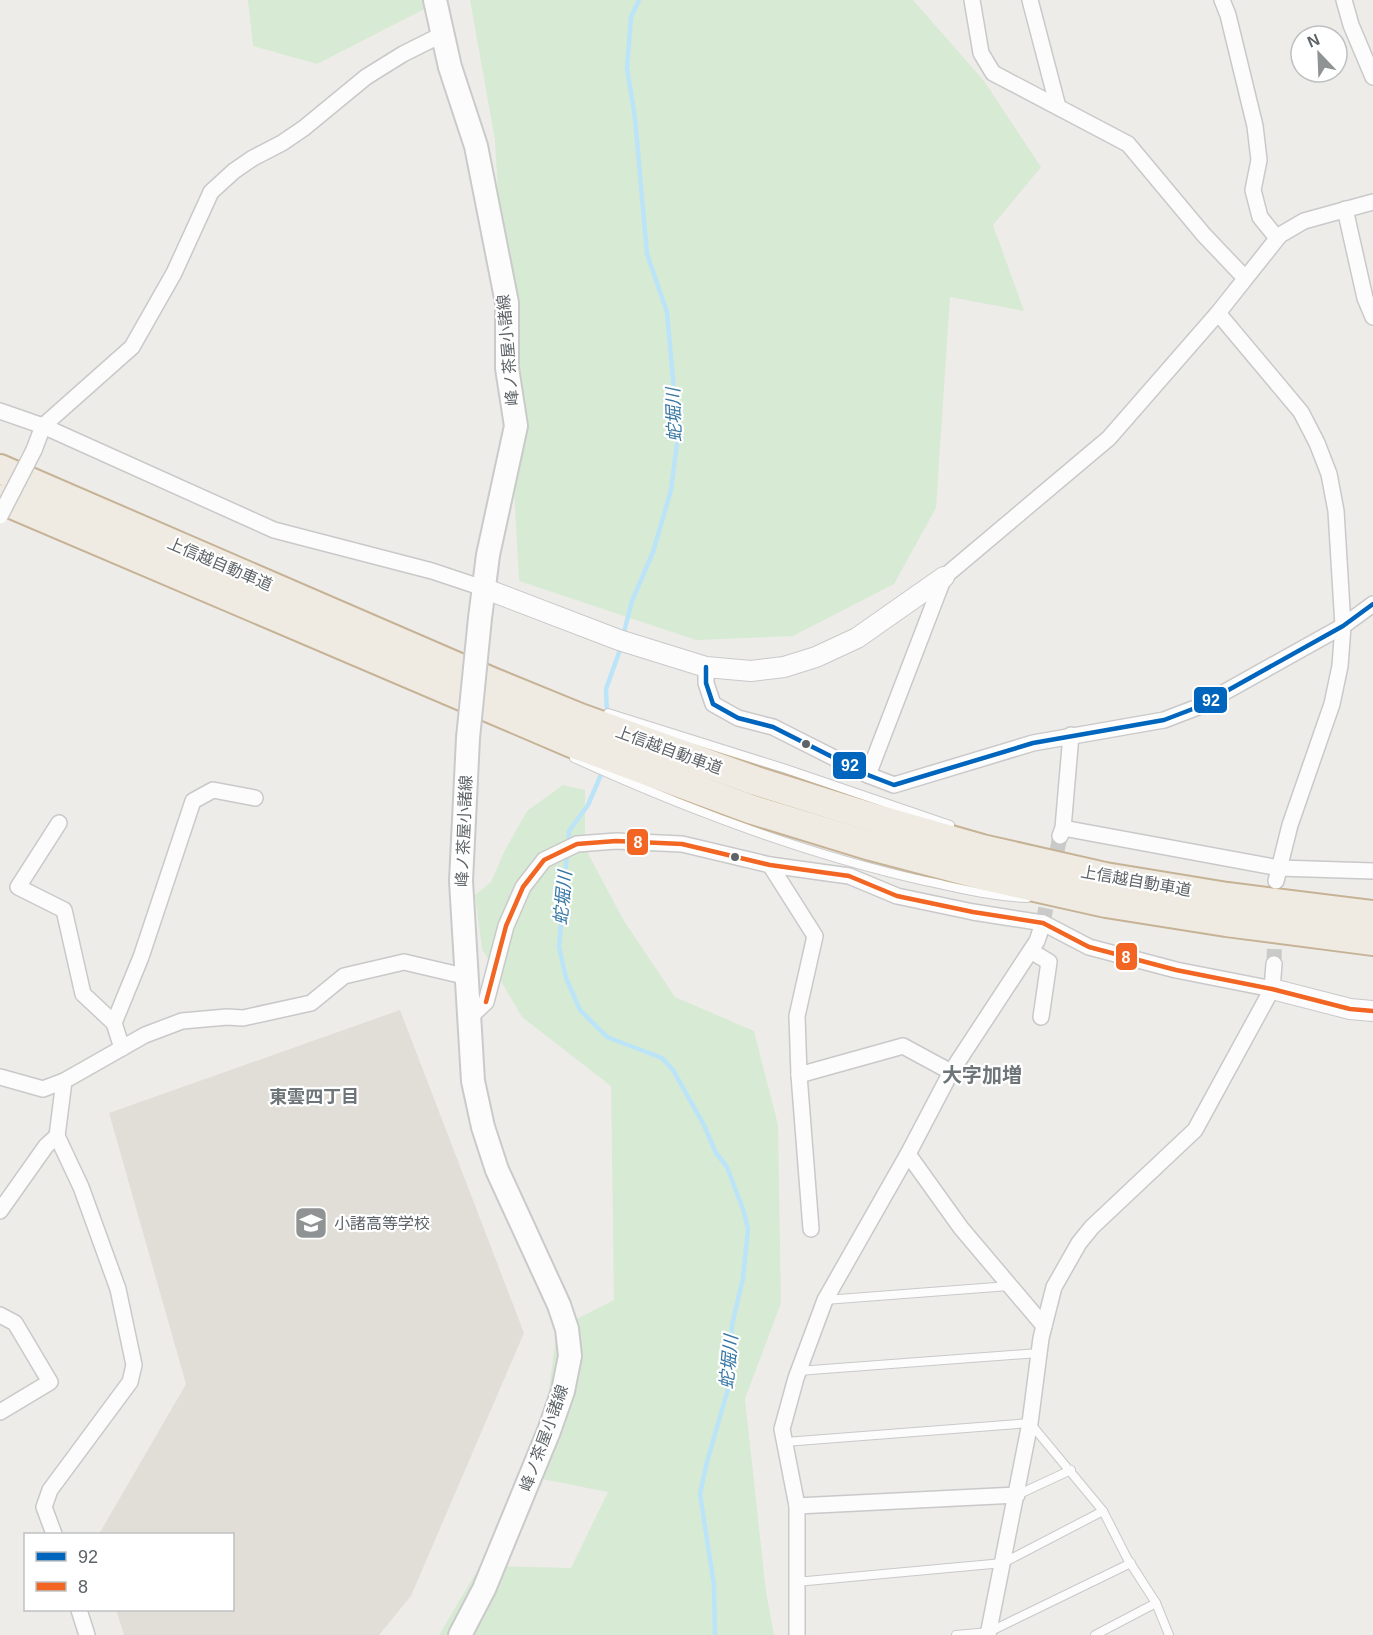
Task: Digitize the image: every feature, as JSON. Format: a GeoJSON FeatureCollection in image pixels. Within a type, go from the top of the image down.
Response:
{"type":"FeatureCollection","features":[{"type":"Feature","properties":{"kind":"highway","name":"上信越自動車道"},"geometry":{"type":"LineString","coordinates":[[0,469],[383,634],[578,731],[627,774],[871,846],[985,876],[1106,890],[1227,897],[1373,915]]}},
{"type":"Feature","properties":{"kind":"highway","name":"上信越自動車道"},"geometry":{"type":"LineString","coordinates":[[0,499],[490,708],[578,731],[641,732],[756,781],[982,849],[1106,890],[1237,924],[1373,941]]}},
{"type":"Feature","properties":{"kind":"main road","name":"峰ノ茶屋小諸線"},"geometry":{"type":"LineString","coordinates":[[435,0],[450,67],[476,146],[507,303],[507,368],[516,426],[488,555],[468,738],[461,881],[473,1081],[483,1127],[497,1170],[559,1305],[567,1329],[570,1356],[563,1391],[549,1431],[484,1589],[460,1635]]}},
{"type":"Feature","properties":{"kind":"street"},"geometry":{"type":"LineString","coordinates":[[972,0],[981,53],[993,73],[1128,144],[1204,235],[1245,278]]}},
{"type":"Feature","properties":{"kind":"street"},"geometry":{"type":"LineString","coordinates":[[1030,0],[1058,107]]}},
{"type":"Feature","properties":{"kind":"street"},"geometry":{"type":"LineString","coordinates":[[1222,0],[1228,15],[1255,126],[1259,160],[1252,190],[1260,218],[1277,238]]}},
{"type":"Feature","properties":{"kind":"street"},"geometry":{"type":"LineString","coordinates":[[1344,0],[1351,25],[1373,77]]}},
{"type":"Feature","properties":{"kind":"street"},"geometry":{"type":"LineString","coordinates":[[0,516],[34,450],[43,426],[77,393],[132,347],[174,273],[211,192],[234,171],[304,128],[366,77],[442,34]]}},
{"type":"Feature","properties":{"kind":"street"},"geometry":{"type":"LineString","coordinates":[[0,411],[43,426],[274,530],[432,571],[619,640],[706,667],[751,671],[784,667],[816,657],[857,638],[944,578],[1109,438],[1218,313],[1277,238],[1304,221],[1373,202]]}},
{"type":"Feature","properties":{"kind":"street"},"geometry":{"type":"LineString","coordinates":[[1346,209],[1365,298],[1373,317]]}},
{"type":"Feature","properties":{"kind":"street"},"geometry":{"type":"LineString","coordinates":[[1218,313],[1301,412],[1317,443],[1329,474],[1336,511],[1343,626],[1340,666],[1332,704],[1290,825],[1277,874]]}},
{"type":"Feature","properties":{"kind":"street"},"geometry":{"type":"LineString","coordinates":[[868,775],[944,578]]}},
{"type":"Feature","properties":{"kind":"street"},"geometry":{"type":"LineString","coordinates":[[706,667],[706,683],[713,704],[738,718],[773,727],[868,775],[894,785],[1033,743],[1164,720],[1198,707],[1343,626],[1373,604]]}},
{"type":"Feature","properties":{"kind":"street"},"geometry":{"type":"LineString","coordinates":[[1071,735],[1062,832],[1277,874],[1373,872]]}},
{"type":"Feature","properties":{"kind":"street"},"geometry":{"type":"LineString","coordinates":[[114,1023],[141,957],[193,801],[213,790],[255,798]]}},
{"type":"Feature","properties":{"kind":"street"},"geometry":{"type":"LineString","coordinates":[[59,823],[18,887],[64,910],[83,994],[114,1023],[122,1048]]}},
{"type":"Feature","properties":{"kind":"street"},"geometry":{"type":"LineString","coordinates":[[469,1018],[486,1002],[506,927],[523,887],[543,860],[577,844],[616,841],[682,844],[770,865],[849,876],[897,896],[973,912],[1043,923],[1089,947],[1176,970],[1272,989],[1350,1009],[1373,1011]]}},
{"type":"Feature","properties":{"kind":"street"},"geometry":{"type":"LineString","coordinates":[[770,865],[815,936],[797,1016],[799,1075],[811,1229]]}},
{"type":"Feature","properties":{"kind":"street"},"geometry":{"type":"LineString","coordinates":[[797,1635],[797,1506],[782,1429],[798,1371],[825,1300],[908,1154],[951,1072],[1037,941],[1043,923]]}},
{"type":"Feature","properties":{"kind":"street"},"geometry":{"type":"LineString","coordinates":[[1030,951],[1049,962],[1041,1017]]}},
{"type":"Feature","properties":{"kind":"street"},"geometry":{"type":"LineString","coordinates":[[0,1077],[43,1089],[64,1081],[145,1035],[182,1020],[243,1018],[311,1003],[344,976],[404,962],[468,977]]}},
{"type":"Feature","properties":{"kind":"street"},"geometry":{"type":"LineString","coordinates":[[989,1634],[1030,1423],[1044,1326],[1054,1287],[1079,1243],[1092,1227],[1195,1130],[1272,989],[1274,964]]}},
{"type":"Feature","properties":{"kind":"street"},"geometry":{"type":"LineString","coordinates":[[799,1075],[903,1046],[951,1072]]}},
{"type":"Feature","properties":{"kind":"street"},"geometry":{"type":"LineString","coordinates":[[54,1533],[44,1507],[50,1490],[130,1382],[134,1365],[118,1289],[81,1187],[57,1136],[64,1081]]}},
{"type":"Feature","properties":{"kind":"street"},"geometry":{"type":"LineString","coordinates":[[0,1211],[46,1146],[57,1136]]}},
{"type":"Feature","properties":{"kind":"street"},"geometry":{"type":"LineString","coordinates":[[908,1154],[961,1228],[1044,1326]]}},
{"type":"Feature","properties":{"kind":"street"},"geometry":{"type":"LineString","coordinates":[[0,1315],[15,1323],[50,1382],[0,1412]]}},
{"type":"Feature","properties":{"kind":"street"},"geometry":{"type":"LineString","coordinates":[[797,1506],[1017,1495]]}},
{"type":"Feature","properties":{"kind":"street"},"geometry":{"type":"LineString","coordinates":[[79,1611],[87,1635]]}},
{"type":"Feature","properties":{"kind":"lane"},"geometry":{"type":"LineString","coordinates":[[383,634],[507,678]]}},
{"type":"Feature","properties":{"kind":"lane"},"geometry":{"type":"LineString","coordinates":[[490,708],[537,737]]}},
{"type":"Feature","properties":{"kind":"lane"},"geometry":{"type":"LineString","coordinates":[[641,732],[786,769],[956,828]]}},
{"type":"Feature","properties":{"kind":"lane"},"geometry":{"type":"LineString","coordinates":[[627,774],[774,838],[888,872],[1000,897],[1035,899]]}},
{"type":"Feature","properties":{"kind":"lane"},"geometry":{"type":"LineString","coordinates":[[1011,846],[1106,890]]}},
{"type":"Feature","properties":{"kind":"lane"},"geometry":{"type":"LineString","coordinates":[[1047,899],[1106,890]]}},
{"type":"Feature","properties":{"kind":"lane"},"geometry":{"type":"LineString","coordinates":[[825,1300],[1011,1286]]}},
{"type":"Feature","properties":{"kind":"lane"},"geometry":{"type":"LineString","coordinates":[[798,1371],[1039,1353]]}},
{"type":"Feature","properties":{"kind":"lane"},"geometry":{"type":"LineString","coordinates":[[785,1443],[1030,1423],[1103,1510],[1131,1563],[1156,1603],[1169,1635]]}},
{"type":"Feature","properties":{"kind":"lane"},"geometry":{"type":"LineString","coordinates":[[1017,1495],[1071,1470]]}},
{"type":"Feature","properties":{"kind":"lane"},"geometry":{"type":"LineString","coordinates":[[796,1582],[1003,1563],[1103,1510]]}},
{"type":"Feature","properties":{"kind":"lane"},"geometry":{"type":"LineString","coordinates":[[956,1635],[989,1634],[1131,1563]]}},
{"type":"Feature","properties":{"kind":"lane"},"geometry":{"type":"LineString","coordinates":[[1095,1635],[1156,1603]]}},
{"type":"Feature","properties":{"kind":"shaded area","name":"小諸高等学校"},"geometry":{"type":"Polygon","coordinates":[[[400,1010],[524,1333],[411,1596],[379,1635],[124,1635],[116,1611],[234,1611],[234,1533],[100,1533],[186,1384],[109,1113],[400,1010]]]}},
{"type":"Feature","properties":{"kind":"green space"},"geometry":{"type":"Polygon","coordinates":[[[248,0],[442,0],[317,64],[253,46],[248,0]]]}},
{"type":"Feature","properties":{"kind":"green space"},"geometry":{"type":"Polygon","coordinates":[[[470,0],[913,0],[984,81],[1041,167],[993,225],[1024,311],[950,297],[936,508],[894,584],[793,636],[696,640],[519,581],[495,140],[470,0]]]}},
{"type":"Feature","properties":{"kind":"green space"},"geometry":{"type":"Polygon","coordinates":[[[563,785],[585,790],[585,848],[624,921],[675,997],[754,1031],[778,1125],[781,1303],[745,1399],[766,1592],[774,1635],[439,1635],[480,1566],[571,1568],[608,1492],[537,1478],[557,1329],[614,1300],[611,1086],[522,1017],[482,949],[475,895],[491,882],[505,850],[527,811],[563,785]]]}},
{"type":"Feature","properties":{"kind":"waterway","name":"蛇堀川"},"geometry":{"type":"LineString","coordinates":[[623,636],[632,601],[653,552],[671,490],[678,436],[667,312],[647,254],[635,118],[627,68],[631,17],[639,0]]}},
{"type":"Feature","properties":{"kind":"waterway","name":"蛇堀川"},"geometry":{"type":"LineString","coordinates":[[607,714],[606,689],[621,647]]}},
{"type":"Feature","properties":{"kind":"waterway","name":"蛇堀川"},"geometry":{"type":"LineString","coordinates":[[568,845],[569,831],[588,805],[603,770]]}},
{"type":"Feature","properties":{"kind":"waterway","name":"蛇堀川"},"geometry":{"type":"LineString","coordinates":[[567,854],[559,947],[566,978],[580,1010],[607,1037],[662,1058],[673,1070],[704,1125],[716,1153],[727,1167],[748,1229],[743,1278],[732,1325],[730,1382],[700,1494],[714,1585],[715,1635]]}},
{"type":"Feature","properties":{"kind":"tunnel"},"geometry":{"type":"LineString","coordinates":[[1043,923],[1060,836]]}},
{"type":"Feature","properties":{"kind":"tunnel"},"geometry":{"type":"LineString","coordinates":[[1274,964],[1275,922]]}},
{"type":"Feature","properties":{"kind":"transit line","name":"92"},"geometry":{"type":"LineString","coordinates":[[706,667],[706,683],[713,704],[738,718],[773,727],[868,775],[894,785],[1033,743],[1164,720],[1198,707],[1343,626],[1373,604]]}},
{"type":"Feature","properties":{"kind":"transit line","name":"8"},"geometry":{"type":"LineString","coordinates":[[486,1002],[506,926],[523,887],[544,860],[577,844],[616,841],[682,844],[770,865],[849,876],[897,896],[973,912],[1043,923],[1089,947],[1176,970],[1272,989],[1350,1009],[1373,1011]]}},
{"type":"Feature","properties":{"kind":"place","name":"小諸高等学校"},"geometry":{"type":"Point","coordinates":[311,1223]}},
{"type":"Feature","properties":{"kind":"district","name":"大字加増"},"geometry":{"type":"Point","coordinates":[982,1075]}},
{"type":"Feature","properties":{"kind":"district","name":"東雲四丁目"},"geometry":{"type":"Point","coordinates":[314,1097]}}]}
